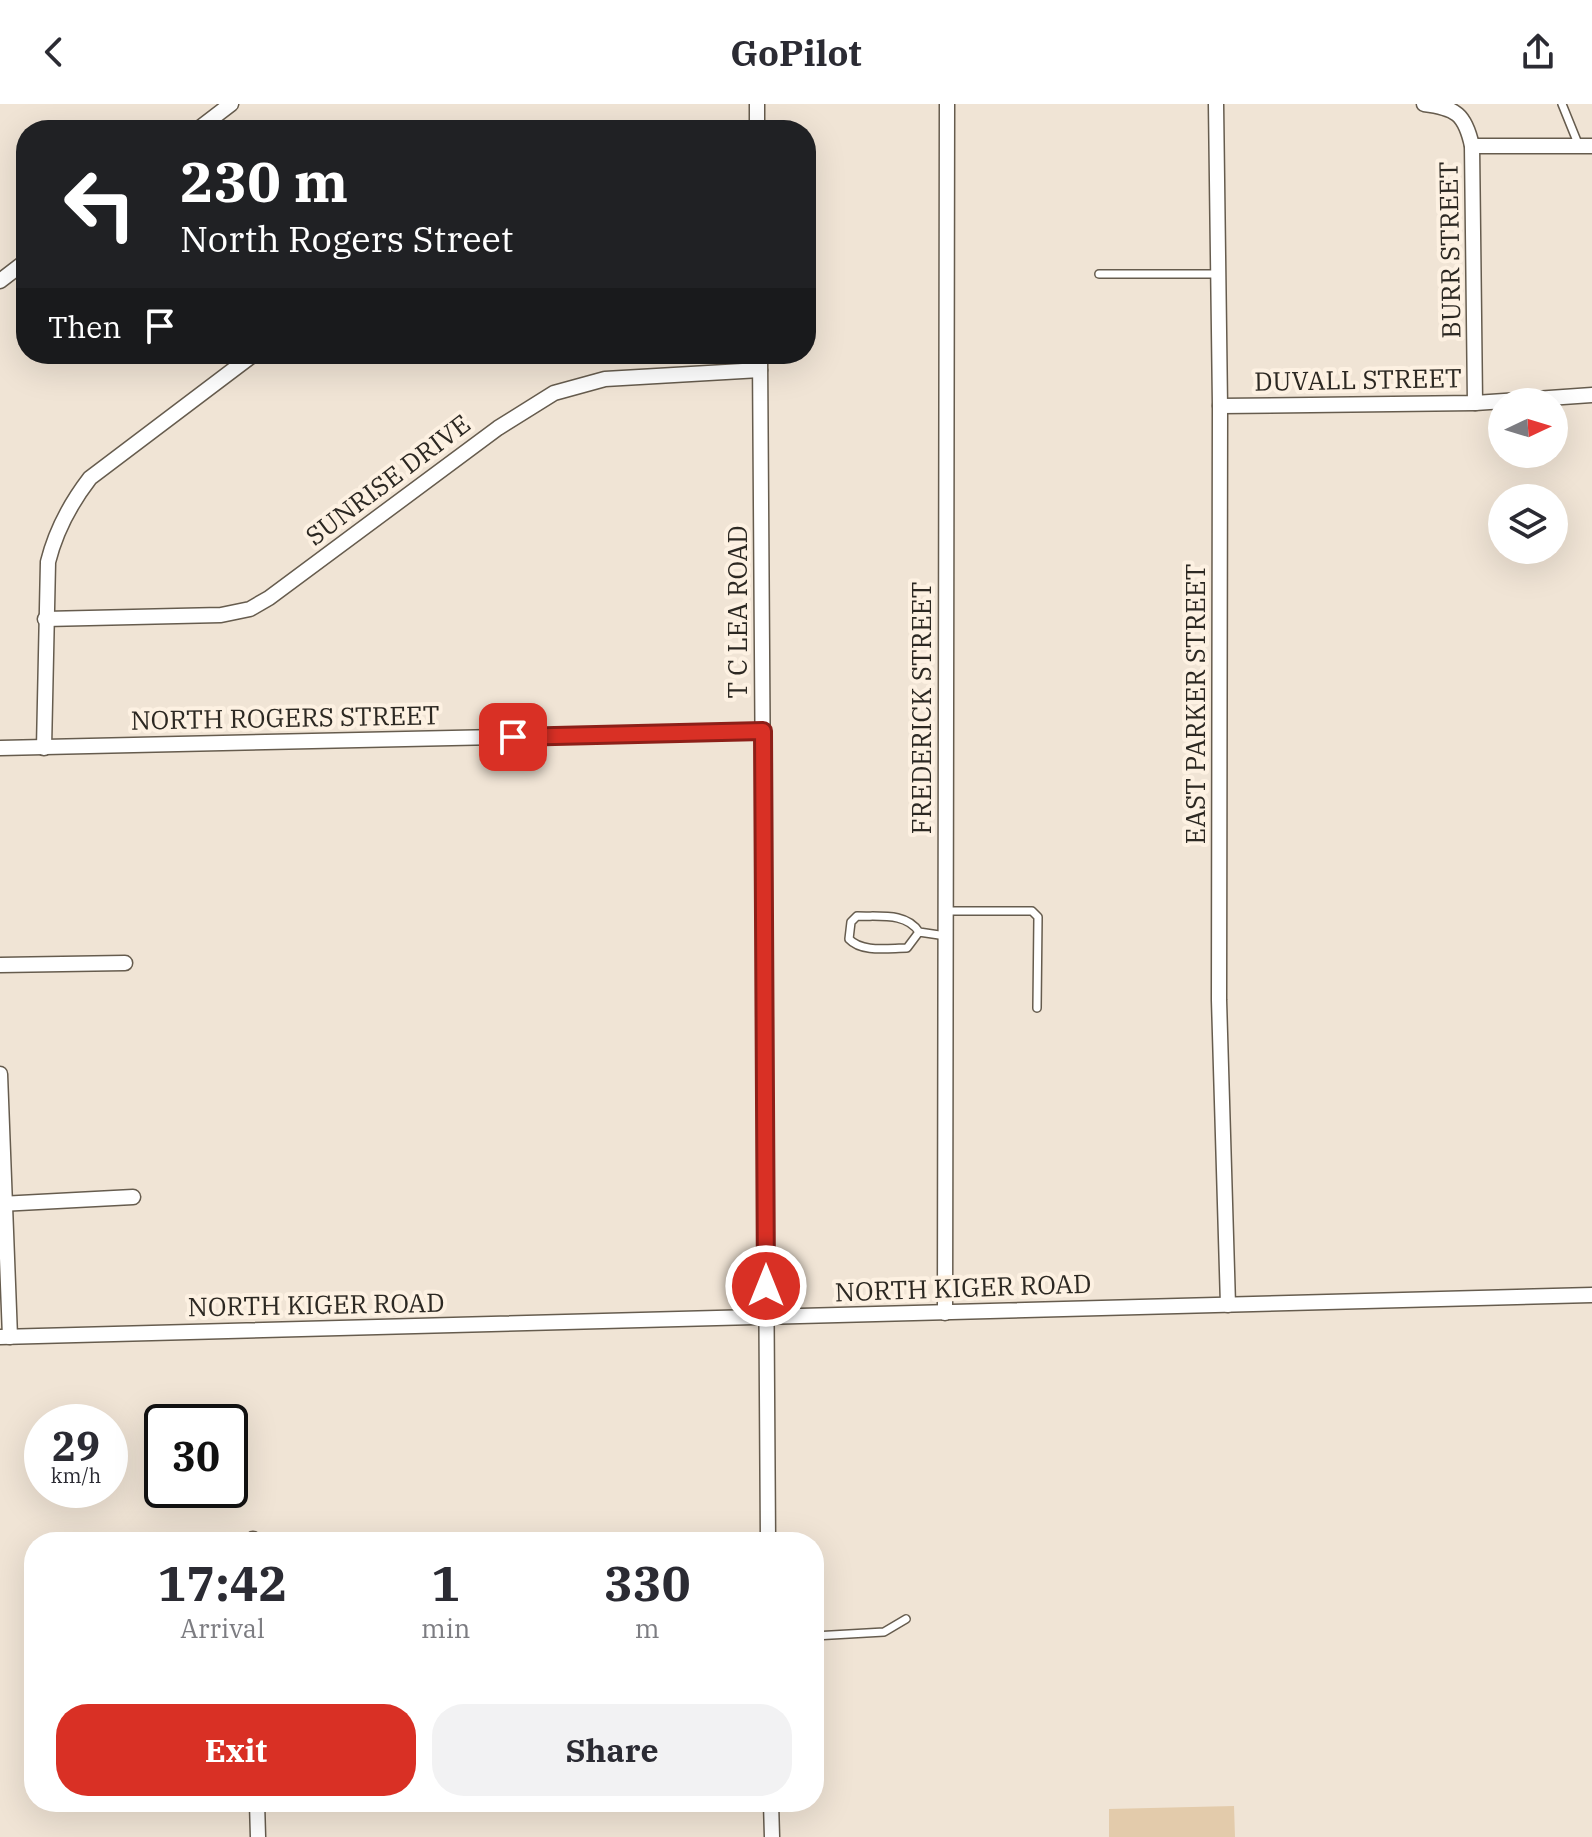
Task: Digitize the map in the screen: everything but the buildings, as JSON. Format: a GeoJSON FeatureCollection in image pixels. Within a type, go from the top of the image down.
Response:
{"type":"FeatureCollection","features":[{"type":"Feature","properties":{"kind":"street"},"geometry":{"type":"LineString","coordinates":[[210,120],[231,104]]}},
{"type":"Feature","properties":{"kind":"street","name":"FREDERICK STREET"},"geometry":{"type":"LineString","coordinates":[[945,1313],[947,104]]}},
{"type":"Feature","properties":{"kind":"street","name":"EAST PARKER STREET"},"geometry":{"type":"LineString","coordinates":[[1216,104],[1220,406],[1219,1000],[1228,1305]]}},
{"type":"Feature","properties":{"kind":"street"},"geometry":{"type":"LineString","coordinates":[[1424,104],[1464,111]]}},
{"type":"Feature","properties":{"kind":"street","name":"BURR STREET"},"geometry":{"type":"LineString","coordinates":[[1464,111],[1472,146],[1475,403]]}},
{"type":"Feature","properties":{"kind":"street"},"geometry":{"type":"LineString","coordinates":[[1472,146],[1586,146]]}},
{"type":"Feature","properties":{"kind":"street"},"geometry":{"type":"LineString","coordinates":[[0,281],[16,269]]}},
{"type":"Feature","properties":{"kind":"street"},"geometry":{"type":"LineString","coordinates":[[44,748],[48,562],[53,543],[73,501],[90,478],[241,364]]}},
{"type":"Feature","properties":{"kind":"street","name":"T C LEA ROAD"},"geometry":{"type":"LineString","coordinates":[[760,364],[768,1532]]}},
{"type":"Feature","properties":{"kind":"street","name":"SUNRISE DRIVE"},"geometry":{"type":"LineString","coordinates":[[45,619],[221,615],[250,609],[498,428],[554,393],[605,379],[760,370]]}},
{"type":"Feature","properties":{"kind":"street","name":"DUVALL STREET"},"geometry":{"type":"LineString","coordinates":[[1220,406],[1475,403],[1592,395]]}},
{"type":"Feature","properties":{"kind":"street","name":"NORTH ROGERS STREET"},"geometry":{"type":"LineString","coordinates":[[0,748],[763,731]]}},
{"type":"Feature","properties":{"kind":"street"},"geometry":{"type":"LineString","coordinates":[[0,965],[125,963]]}},
{"type":"Feature","properties":{"kind":"street"},"geometry":{"type":"LineString","coordinates":[[0,1074],[5,1337]]}},
{"type":"Feature","properties":{"kind":"street"},"geometry":{"type":"LineString","coordinates":[[3,1204],[133,1197]]}},
{"type":"Feature","properties":{"kind":"street","name":"NORTH KIGER ROAD"},"geometry":{"type":"LineString","coordinates":[[5,1337],[1592,1295]]}},
{"type":"Feature","properties":{"kind":"street"},"geometry":{"type":"LineString","coordinates":[[257,1812],[258,1837]]}},
{"type":"Feature","properties":{"kind":"street"},"geometry":{"type":"LineString","coordinates":[[771,1812],[772,1837]]}},
{"type":"Feature","properties":{"kind":"lane"},"geometry":{"type":"LineString","coordinates":[[1562,104],[1586,146]]}},
{"type":"Feature","properties":{"kind":"lane"},"geometry":{"type":"LineString","coordinates":[[1099,274],[1218,274]]}},
{"type":"Feature","properties":{"kind":"lane"},"geometry":{"type":"LineString","coordinates":[[946,911],[1032,911],[1038,917],[1037,1008]]}},
{"type":"Feature","properties":{"kind":"lane"},"geometry":{"type":"LineString","coordinates":[[857,916],[901,918],[913,922],[919,932],[907,948],[856,946],[849,939],[851,922],[857,916]]}},
{"type":"Feature","properties":{"kind":"lane"},"geometry":{"type":"LineString","coordinates":[[919,932],[946,936]]}},
{"type":"Feature","properties":{"kind":"lane"},"geometry":{"type":"LineString","coordinates":[[824,1635],[884,1632],[906,1619]]}},
{"type":"Feature","properties":{"kind":"shaded area"},"geometry":{"type":"Polygon","coordinates":[[[1234,1806],[1235,1837],[1109,1837],[1109,1809],[1234,1806]]]}},
{"type":"Feature","properties":{"kind":"route"},"geometry":{"type":"LineString","coordinates":[[513,737],[763,731],[766,1286]]}}]}
